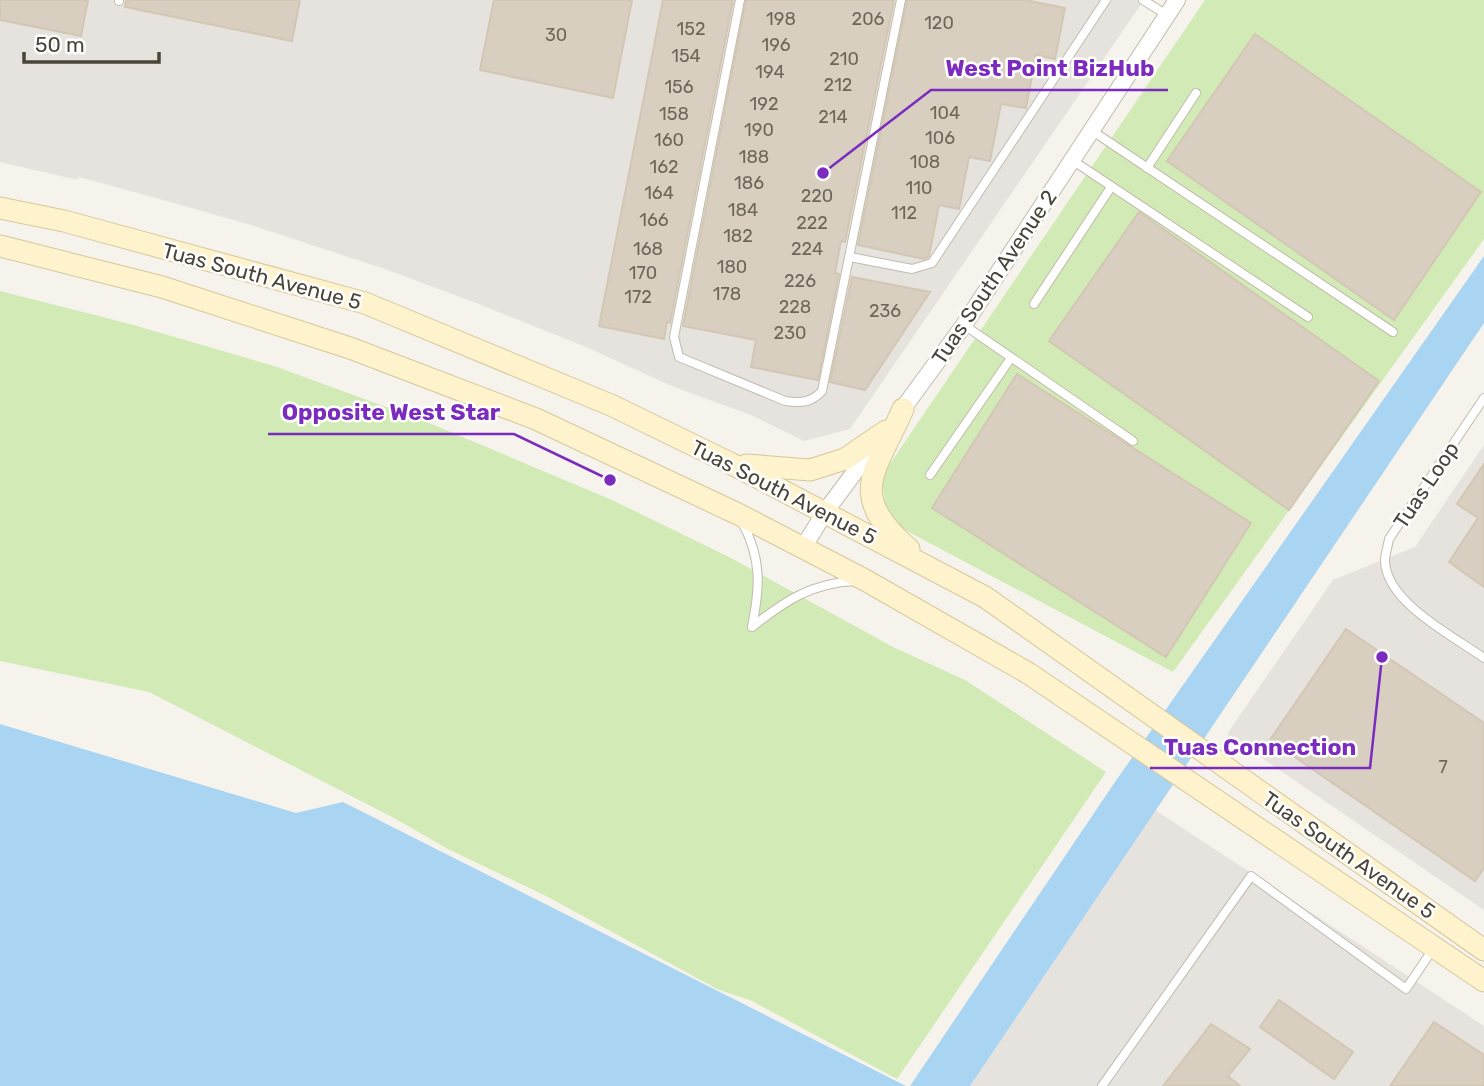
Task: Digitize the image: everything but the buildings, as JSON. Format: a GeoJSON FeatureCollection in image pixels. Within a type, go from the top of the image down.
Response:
{"type":"FeatureCollection","features":[{"type":"Feature","properties":{"kind":"street","name":"Tuas South Avenue 2"},"geometry":{"type":"LineString","coordinates":[[803,548],[825,512],[964,325],[1177,0]]}},
{"type":"Feature","properties":{"kind":"street","name":"Tuas South Avenue 5"},"geometry":{"type":"LineString","coordinates":[[0,208],[64,221],[365,303],[613,406],[730,463],[985,597],[1484,950]]}},
{"type":"Feature","properties":{"kind":"street","name":"Tuas South Avenue 5"},"geometry":{"type":"LineString","coordinates":[[0,246],[162,287],[350,348],[537,419],[738,514],[865,580],[1028,673],[1484,981]]}},
{"type":"Feature","properties":{"kind":"street"},"geometry":{"type":"LineString","coordinates":[[903,409],[877,463],[872,495],[875,510],[882,522],[922,563]]}},
{"type":"Feature","properties":{"kind":"street"},"geometry":{"type":"LineString","coordinates":[[730,463],[784,470],[810,470],[845,459],[886,431]]}},
{"type":"Feature","properties":{"kind":"lane"},"geometry":{"type":"LineString","coordinates":[[740,0],[674,337],[679,357],[785,401],[798,403],[813,400],[822,391],[901,0]]}},
{"type":"Feature","properties":{"kind":"lane"},"geometry":{"type":"LineString","coordinates":[[850,257],[912,269],[932,264],[1106,0]]}},
{"type":"Feature","properties":{"kind":"lane"},"geometry":{"type":"LineString","coordinates":[[1143,0],[1167,15]]}},
{"type":"Feature","properties":{"kind":"lane"},"geometry":{"type":"LineString","coordinates":[[1147,167],[1196,93]]}},
{"type":"Feature","properties":{"kind":"lane"},"geometry":{"type":"LineString","coordinates":[[1091,130],[1393,332]]}},
{"type":"Feature","properties":{"kind":"lane"},"geometry":{"type":"LineString","coordinates":[[1072,160],[1308,317]]}},
{"type":"Feature","properties":{"kind":"lane"},"geometry":{"type":"LineString","coordinates":[[1034,304],[1111,187]]}},
{"type":"Feature","properties":{"kind":"lane"},"geometry":{"type":"LineString","coordinates":[[964,325],[1133,441]]}},
{"type":"Feature","properties":{"kind":"lane"},"geometry":{"type":"LineString","coordinates":[[930,475],[1012,358]]}},
{"type":"Feature","properties":{"kind":"lane","name":"Tuas Loop"},"geometry":{"type":"LineString","coordinates":[[1484,398],[1389,539],[1385,562],[1392,586],[1409,606],[1484,658]]}},
{"type":"Feature","properties":{"kind":"lane"},"geometry":{"type":"LineString","coordinates":[[738,514],[751,538],[758,568],[759,588],[752,627],[781,605],[815,587],[833,582],[865,580]]}},
{"type":"Feature","properties":{"kind":"lane"},"geometry":{"type":"LineString","coordinates":[[1102,1086],[1251,876],[1406,989],[1434,947]]}},
{"type":"Feature","properties":{"kind":"shaded area"},"geometry":{"type":"Polygon","coordinates":[[[0,0],[1144,0],[850,429],[804,441],[751,415],[674,387],[586,347],[382,268],[251,225],[156,198],[79,177],[78,180],[0,162],[0,0]]]}},
{"type":"Feature","properties":{"kind":"shaded area"},"geometry":{"type":"Polygon","coordinates":[[[1484,445],[1484,910],[1227,734],[1333,580],[1415,547],[1484,445]]]}},
{"type":"Feature","properties":{"kind":"shaded area"},"geometry":{"type":"Polygon","coordinates":[[[1155,810],[1484,1026],[1484,1086],[970,1086],[1155,810]]]}},
{"type":"Feature","properties":{"kind":"green space"},"geometry":{"type":"Polygon","coordinates":[[[1205,0],[1484,0],[1484,239],[1173,672],[888,521],[881,477],[1205,0]]]}},
{"type":"Feature","properties":{"kind":"green space"},"geometry":{"type":"Polygon","coordinates":[[[0,291],[130,324],[277,367],[427,422],[612,500],[731,558],[893,647],[965,680],[1106,772],[897,1079],[752,1001],[717,989],[546,896],[448,849],[394,818],[149,692],[0,661],[0,291]]]}},
{"type":"Feature","properties":{"kind":"water"},"geometry":{"type":"Polygon","coordinates":[[[1484,256],[1484,323],[970,1086],[910,1086],[1115,782],[1484,256]]]}},
{"type":"Feature","properties":{"kind":"water"},"geometry":{"type":"Polygon","coordinates":[[[0,724],[296,813],[343,802],[906,1086],[0,1086],[0,724]]]}},
{"type":"Feature","properties":{"kind":"place","name":"West Point BizHub"},"geometry":{"type":"Point","coordinates":[823,173]}},
{"type":"Feature","properties":{"kind":"place","name":"Opposite West Star"},"geometry":{"type":"Point","coordinates":[610,480]}},
{"type":"Feature","properties":{"kind":"place","name":"Tuas Connection"},"geometry":{"type":"Point","coordinates":[1382,657]}}]}
